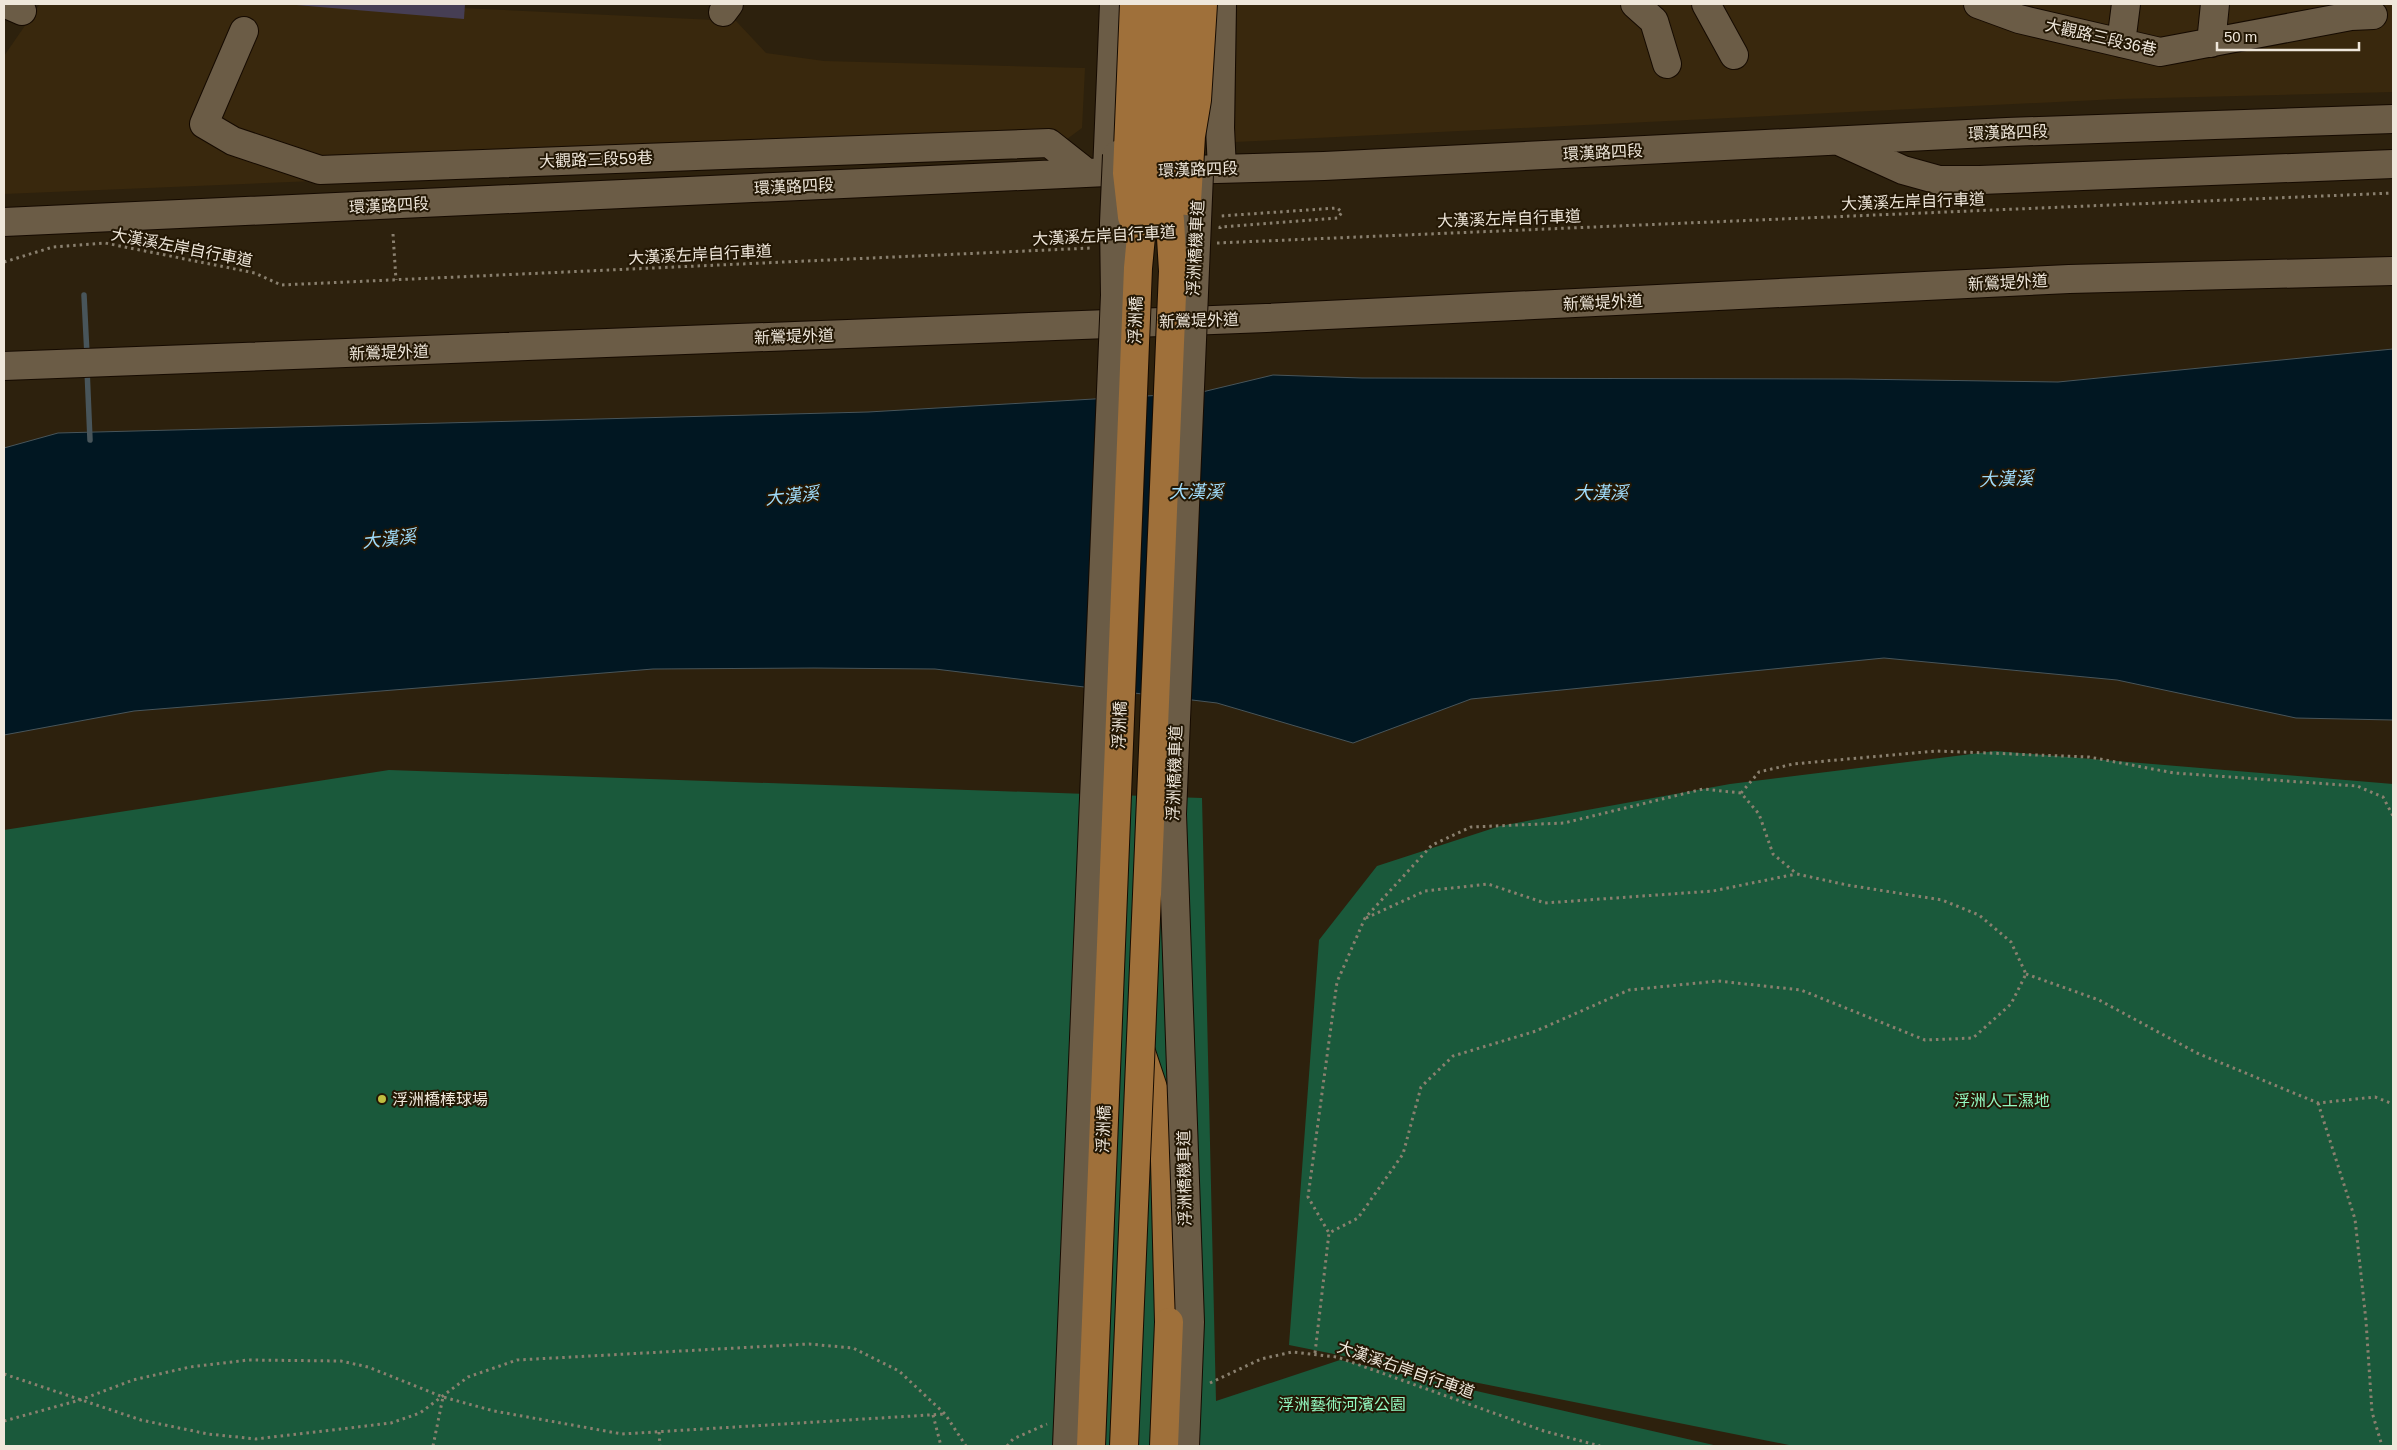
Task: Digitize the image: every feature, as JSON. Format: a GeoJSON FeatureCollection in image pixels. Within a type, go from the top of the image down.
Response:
{"type":"FeatureCollection","features":[{"type":"Feature","properties":{"kind":"main road","name":"浮洲橋"},"geometry":{"type":"LineString","coordinates":[[1091,1446],[1138,268],[1147,173],[1154,4]]}},
{"type":"Feature","properties":{"kind":"main road"},"geometry":{"type":"LineString","coordinates":[[1124,1446],[1173,271],[1169,204],[1177,4]]}},
{"type":"Feature","properties":{"kind":"main road"},"geometry":{"type":"LineString","coordinates":[[1173,271],[1187,206],[1192,136],[1215,4]]}},
{"type":"Feature","properties":{"kind":"main road"},"geometry":{"type":"LineString","coordinates":[[1122,5],[1127,173],[1138,268]]}},
{"type":"Feature","properties":{"kind":"main road"},"geometry":{"type":"LineString","coordinates":[[1140,1050],[1164,1121],[1169,1322],[1164,1446]]}},
{"type":"Feature","properties":{"kind":"street"},"geometry":{"type":"LineString","coordinates":[[1122,5],[1132,30],[1217,26],[1215,4]]}},
{"type":"Feature","properties":{"kind":"street"},"geometry":{"type":"LineString","coordinates":[[1215,4],[1222,169]]}},
{"type":"Feature","properties":{"kind":"street"},"geometry":{"type":"LineString","coordinates":[[1635,4],[1654,21],[1667,64]]}},
{"type":"Feature","properties":{"kind":"street"},"geometry":{"type":"LineString","coordinates":[[1706,4],[1734,55]]}},
{"type":"Feature","properties":{"kind":"street","name":"大觀路三段36巷"},"geometry":{"type":"LineString","coordinates":[[1978,4],[2019,19],[2160,52],[2210,43],[2286,16],[2360,10]]}},
{"type":"Feature","properties":{"kind":"street"},"geometry":{"type":"LineString","coordinates":[[2121,43],[2126,4]]}},
{"type":"Feature","properties":{"kind":"street"},"geometry":{"type":"LineString","coordinates":[[2210,43],[2215,4]]}},
{"type":"Feature","properties":{"kind":"street"},"geometry":{"type":"LineString","coordinates":[[1097,172],[1122,5]]}},
{"type":"Feature","properties":{"kind":"street"},"geometry":{"type":"LineString","coordinates":[[1067,1446],[1115,295],[1114,223],[1122,5]]}},
{"type":"Feature","properties":{"kind":"street","name":"大觀路三段59巷"},"geometry":{"type":"LineString","coordinates":[[244,32],[204,124],[232,141],[320,170],[1049,143],[1097,172]]}},
{"type":"Feature","properties":{"kind":"street","name":"浮洲橋機車道"},"geometry":{"type":"LineString","coordinates":[[1186,1446],[1190,1322],[1184,1216],[1172,814],[1201,136],[1198,100]]}},
{"type":"Feature","properties":{"kind":"street","name":"環漢路四段"},"geometry":{"type":"LineString","coordinates":[[4,222],[1097,172],[1324,166],[2007,132],[2393,119]]}},
{"type":"Feature","properties":{"kind":"street"},"geometry":{"type":"LineString","coordinates":[[1837,140],[1903,170],[1939,180],[2393,164]]}},
{"type":"Feature","properties":{"kind":"street","name":"新鶯堤外道"},"geometry":{"type":"LineString","coordinates":[[4,366],[1256,318],[2069,279],[2393,271]]}},
{"type":"Feature","properties":{"kind":"street"},"geometry":{"type":"LineString","coordinates":[[1175,1446],[1180,1251],[1184,1216]]}},
{"type":"Feature","properties":{"kind":"path","name":"大漢溪左岸自行車道"},"geometry":{"type":"LineString","coordinates":[[1211,243],[2393,193]]}},
{"type":"Feature","properties":{"kind":"path"},"geometry":{"type":"LineString","coordinates":[[1214,217],[1337,208],[1342,212],[1338,218],[1220,227],[1220,243]]}},
{"type":"Feature","properties":{"kind":"path"},"geometry":{"type":"LineString","coordinates":[[393,234],[396,280]]}},
{"type":"Feature","properties":{"kind":"path","name":"大漢溪左岸自行車道"},"geometry":{"type":"LineString","coordinates":[[4,262],[53,247],[105,243],[255,272],[281,285],[1097,248]]}},
{"type":"Feature","properties":{"kind":"path"},"geometry":{"type":"LineString","coordinates":[[1741,793],[1759,772],[1793,764],[1936,751],[2089,757],[2174,773],[2357,786],[2383,797],[2393,816]]}},
{"type":"Feature","properties":{"kind":"path"},"geometry":{"type":"LineString","coordinates":[[1315,1353],[1329,1233],[1308,1197],[1337,982],[1364,918],[1432,846],[1471,827],[1564,823],[1703,789],[1741,793],[1759,814],[1773,854],[1797,874]]}},
{"type":"Feature","properties":{"kind":"path"},"geometry":{"type":"LineString","coordinates":[[1364,918],[1426,891],[1488,884],[1545,903],[1713,891],[1797,874],[1847,885],[1942,900],[1979,915],[2011,942],[2026,974],[2099,1000],[2197,1053],[2318,1103],[2375,1097],[2393,1104]]}},
{"type":"Feature","properties":{"kind":"path"},"geometry":{"type":"LineString","coordinates":[[1329,1233],[1358,1218],[1403,1154],[1421,1087],[1453,1056],[1536,1031],[1629,990],[1718,980],[1801,990],[1925,1040],[1974,1038],[2011,1004],[2026,974]]}},
{"type":"Feature","properties":{"kind":"path"},"geometry":{"type":"LineString","coordinates":[[2318,1103],[2355,1219],[2366,1321],[2372,1412],[2382,1446]]}},
{"type":"Feature","properties":{"kind":"path"},"geometry":{"type":"LineString","coordinates":[[4,1374],[80,1400],[160,1424],[208,1434],[256,1439],[391,1423],[420,1413],[468,1377],[517,1360],[809,1344],[853,1348],[900,1371],[945,1414],[966,1446]]}},
{"type":"Feature","properties":{"kind":"path","name":"大漢溪右岸自行車道"},"geometry":{"type":"LineString","coordinates":[[1208,1384],[1261,1359],[1292,1352],[1315,1353],[1337,1357],[1544,1431],[1600,1446]]}},
{"type":"Feature","properties":{"kind":"path"},"geometry":{"type":"LineString","coordinates":[[4,1421],[80,1400],[133,1380],[190,1367],[248,1360],[341,1361],[368,1366],[443,1397],[494,1411],[622,1434],[945,1414]]}},
{"type":"Feature","properties":{"kind":"path"},"geometry":{"type":"LineString","coordinates":[[433,1446],[443,1397]]}},
{"type":"Feature","properties":{"kind":"path"},"geometry":{"type":"LineString","coordinates":[[933,1415],[941,1446]]}},
{"type":"Feature","properties":{"kind":"path"},"geometry":{"type":"LineString","coordinates":[[1007,1446],[1013,1439],[1030,1429],[1052,1422]]}},
{"type":"Feature","properties":{"kind":"path"},"geometry":{"type":"LineString","coordinates":[[659,1432],[660,1446]]}},
{"type":"Feature","properties":{"kind":"shaded area"},"geometry":{"type":"Polygon","coordinates":[[[40,4],[375,4],[736,21],[766,53],[824,61],[1085,68],[1082,128],[1052,150],[4,194],[4,56],[40,4]]]}},
{"type":"Feature","properties":{"kind":"shaded area"},"geometry":{"type":"Polygon","coordinates":[[[1237,4],[2393,4],[2393,92],[2118,99],[1235,142],[1237,4]]]}},
{"type":"Feature","properties":{"kind":"green space","name":"浮洲人工濕地"},"geometry":{"type":"Polygon","coordinates":[[[1996,751],[2393,784],[2393,1446],[1794,1446],[1289,1345],[1319,940],[1377,866],[1500,826],[1730,784],[1996,751]]]}},
{"type":"Feature","properties":{"kind":"green space","name":"浮洲藝術河濱公園"},"geometry":{"type":"Polygon","coordinates":[[[389,770],[1202,798],[1216,1401],[1340,1360],[1718,1446],[4,1446],[4,830],[389,770]]]}},
{"type":"Feature","properties":{"kind":"water","name":"大漢溪"},"geometry":{"type":"Polygon","coordinates":[[[2393,349],[2393,720],[2296,718],[2117,680],[1884,658],[1471,699],[1353,743],[1217,703],[935,669],[814,668],[653,669],[134,711],[4,735],[4,448],[58,433],[868,412],[1198,393],[1273,375],[1362,378],[1851,379],[2058,382],[2393,349]]]}},
{"type":"Feature","properties":{"kind":"building"},"geometry":{"type":"Polygon","coordinates":[[[284,4],[465,4],[464,19],[284,4]]]}},
{"type":"Feature","properties":{"kind":"waterway"},"geometry":{"type":"LineString","coordinates":[[84,295],[87,355]]}},
{"type":"Feature","properties":{"kind":"waterway"},"geometry":{"type":"LineString","coordinates":[[87,369],[90,440]]}},
{"type":"Feature","properties":{"kind":"place","name":"浮洲橋棒球場"},"geometry":{"type":"Point","coordinates":[382,1099]}}]}
